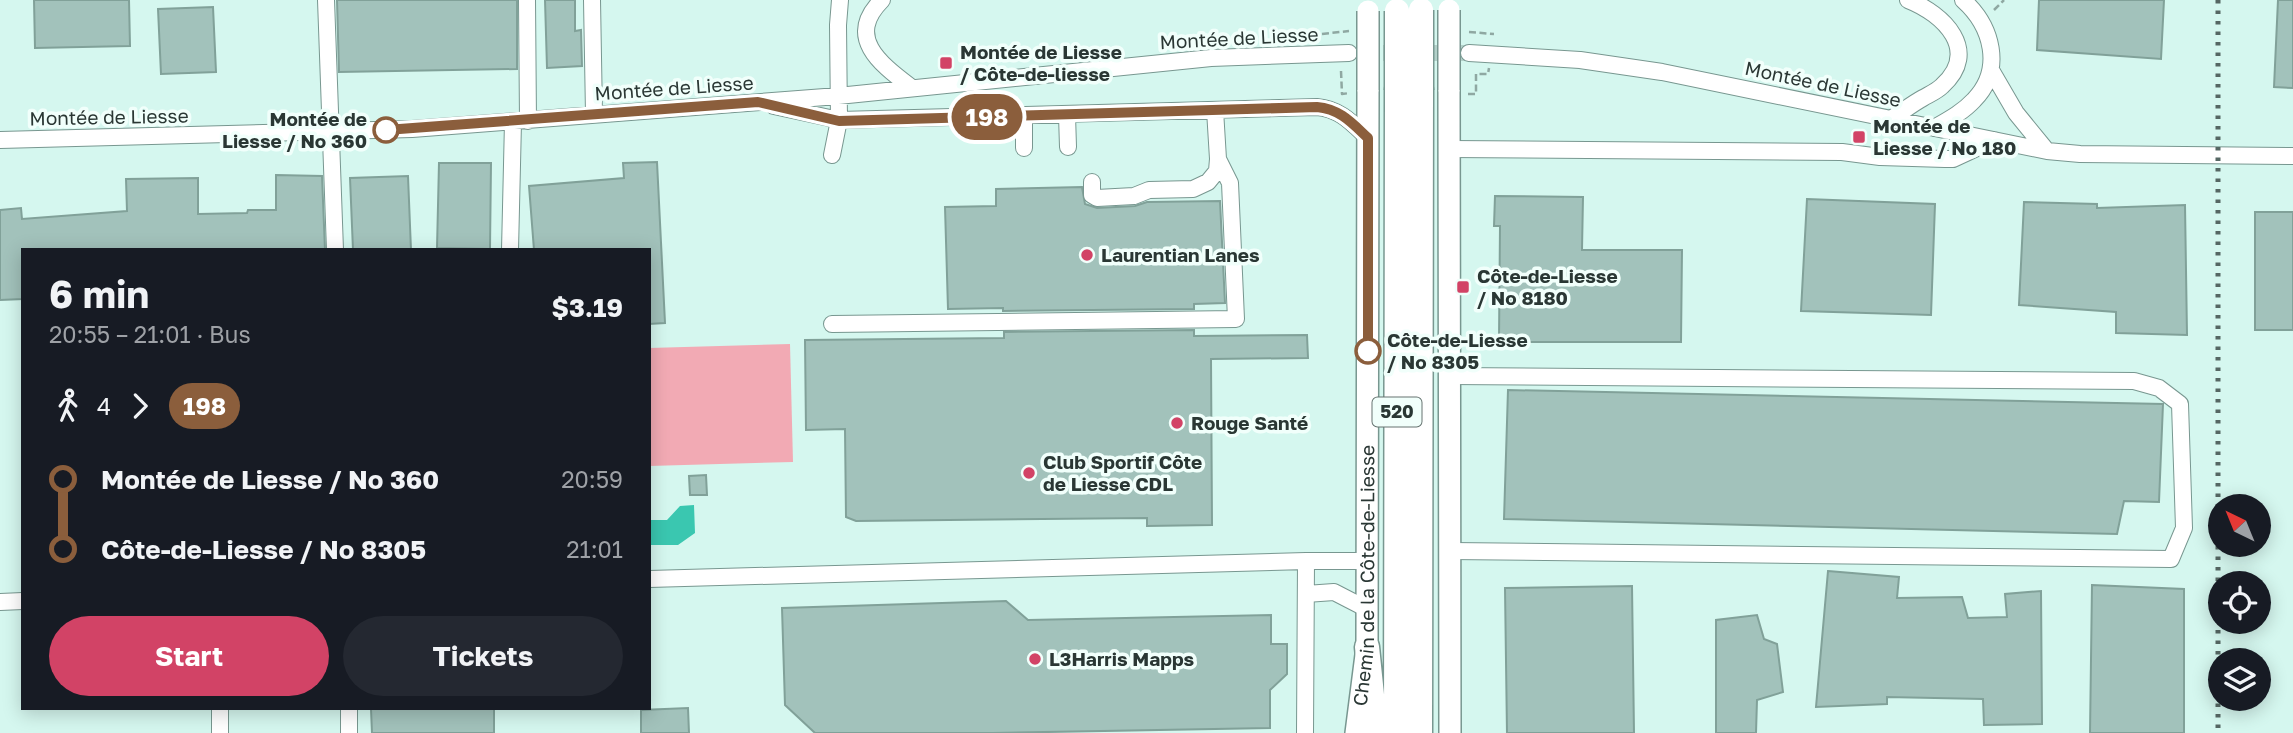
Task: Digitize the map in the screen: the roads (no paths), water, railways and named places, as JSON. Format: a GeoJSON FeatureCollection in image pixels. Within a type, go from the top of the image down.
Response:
{"type":"FeatureCollection","features":[{"type":"Feature","properties":{"kind":"highway","name":"520"},"geometry":{"type":"LineString","coordinates":[[1409,5],[1420,733]]}},
{"type":"Feature","properties":{"kind":"highway","name":"520"},"geometry":{"type":"LineString","coordinates":[[1396,733],[1409,90]]}},
{"type":"Feature","properties":{"kind":"highway"},"geometry":{"type":"LineString","coordinates":[[1367,647],[1376,733]]}},
{"type":"Feature","properties":{"kind":"main road"},"geometry":{"type":"LineString","coordinates":[[1449,5],[1457,92],[1449,149],[1450,733]]}},
{"type":"Feature","properties":{"kind":"main road","name":"Chemin de la Côte-de-Liesse"},"geometry":{"type":"LineString","coordinates":[[1356,733],[1367,647],[1368,6]]}},
{"type":"Feature","properties":{"kind":"street"},"geometry":{"type":"LineString","coordinates":[[326,0],[335,248]]}},
{"type":"Feature","properties":{"kind":"street"},"geometry":{"type":"LineString","coordinates":[[510,248],[521,121],[527,0]]}},
{"type":"Feature","properties":{"kind":"street"},"geometry":{"type":"LineString","coordinates":[[592,0],[594,114]]}},
{"type":"Feature","properties":{"kind":"street"},"geometry":{"type":"LineString","coordinates":[[832,155],[839,121],[840,0]]}},
{"type":"Feature","properties":{"kind":"street"},"geometry":{"type":"LineString","coordinates":[[882,0],[873,10],[868,23],[868,44],[880,63],[912,88]]}},
{"type":"Feature","properties":{"kind":"street"},"geometry":{"type":"LineString","coordinates":[[1891,119],[1944,85],[1958,58],[1956,39],[1948,26],[1930,10],[1908,0]]}},
{"type":"Feature","properties":{"kind":"street"},"geometry":{"type":"LineString","coordinates":[[1934,128],[1976,98],[1991,70],[1992,48],[1987,33],[1977,15],[1963,0]]}},
{"type":"Feature","properties":{"kind":"street","name":"Montée de Liesse"},"geometry":{"type":"LineString","coordinates":[[0,140],[330,133],[521,121],[838,96],[1211,58],[1349,53]]}},
{"type":"Feature","properties":{"kind":"street","name":"Montée de Liesse"},"geometry":{"type":"LineString","coordinates":[[1469,54],[1529,55],[1607,63],[2046,151],[2080,154],[2293,156]]}},
{"type":"Feature","properties":{"kind":"street"},"geometry":{"type":"LineString","coordinates":[[1991,70],[2014,109],[2046,151]]}},
{"type":"Feature","properties":{"kind":"street"},"geometry":{"type":"LineString","coordinates":[[758,102],[839,121],[1317,107],[1330,109],[1345,117],[1368,138]]}},
{"type":"Feature","properties":{"kind":"street"},"geometry":{"type":"LineString","coordinates":[[1092,182],[1092,195],[1097,198],[1135,197],[1149,190],[1193,189],[1208,182],[1217,170],[1215,110]]}},
{"type":"Feature","properties":{"kind":"street"},"geometry":{"type":"LineString","coordinates":[[1067,115],[1068,147]]}},
{"type":"Feature","properties":{"kind":"street"},"geometry":{"type":"LineString","coordinates":[[1024,116],[1024,148]]}},
{"type":"Feature","properties":{"kind":"street"},"geometry":{"type":"LineString","coordinates":[[1449,149],[1842,152],[1880,157],[1953,159],[1994,140]]}},
{"type":"Feature","properties":{"kind":"street"},"geometry":{"type":"LineString","coordinates":[[832,324],[1236,318],[1230,183],[1218,159]]}},
{"type":"Feature","properties":{"kind":"street"},"geometry":{"type":"LineString","coordinates":[[1449,376],[2134,381],[2159,388],[2180,404],[2184,528],[2171,559],[1450,551]]}},
{"type":"Feature","properties":{"kind":"street"},"geometry":{"type":"LineString","coordinates":[[1305,733],[1306,561]]}},
{"type":"Feature","properties":{"kind":"street"},"geometry":{"type":"LineString","coordinates":[[651,579],[1367,561]]}},
{"type":"Feature","properties":{"kind":"street"},"geometry":{"type":"LineString","coordinates":[[1306,594],[1334,592],[1367,609]]}},
{"type":"Feature","properties":{"kind":"street"},"geometry":{"type":"LineString","coordinates":[[0,602],[21,601]]}},
{"type":"Feature","properties":{"kind":"street"},"geometry":{"type":"LineString","coordinates":[[219,710],[220,733]]}},
{"type":"Feature","properties":{"kind":"street"},"geometry":{"type":"LineString","coordinates":[[349,710],[349,733]]}},
{"type":"Feature","properties":{"kind":"tunnel"},"geometry":{"type":"LineString","coordinates":[[1359,53],[1469,53]]}},
{"type":"Feature","properties":{"kind":"railway"},"geometry":{"type":"LineString","coordinates":[[2218,0],[2218,733]]}},
{"type":"Feature","properties":{"kind":"place","name":"Montée de Liesse / Côte-de-liesse"},"geometry":{"type":"Point","coordinates":[946,63]}},
{"type":"Feature","properties":{"kind":"place","name":"Montée de Liesse / No 360"},"geometry":{"type":"Point","coordinates":[386,130]}},
{"type":"Feature","properties":{"kind":"place","name":"Montée de Liesse / No 180"},"geometry":{"type":"Point","coordinates":[1859,137]}},
{"type":"Feature","properties":{"kind":"place","name":"Laurentian Lanes"},"geometry":{"type":"Point","coordinates":[1087,255]}},
{"type":"Feature","properties":{"kind":"place","name":"Côte-de-Liesse / No 8180"},"geometry":{"type":"Point","coordinates":[1463,287]}},
{"type":"Feature","properties":{"kind":"place","name":"Côte-de-Liesse / No 8305"},"geometry":{"type":"Point","coordinates":[1368,351]}},
{"type":"Feature","properties":{"kind":"place","name":"Rouge Santé"},"geometry":{"type":"Point","coordinates":[1177,423]}},
{"type":"Feature","properties":{"kind":"place","name":"Club Sportif Côte de Liesse CDL"},"geometry":{"type":"Point","coordinates":[1029,473]}},
{"type":"Feature","properties":{"kind":"place","name":"L3Harris Mapps"},"geometry":{"type":"Point","coordinates":[1035,659]}}]}
